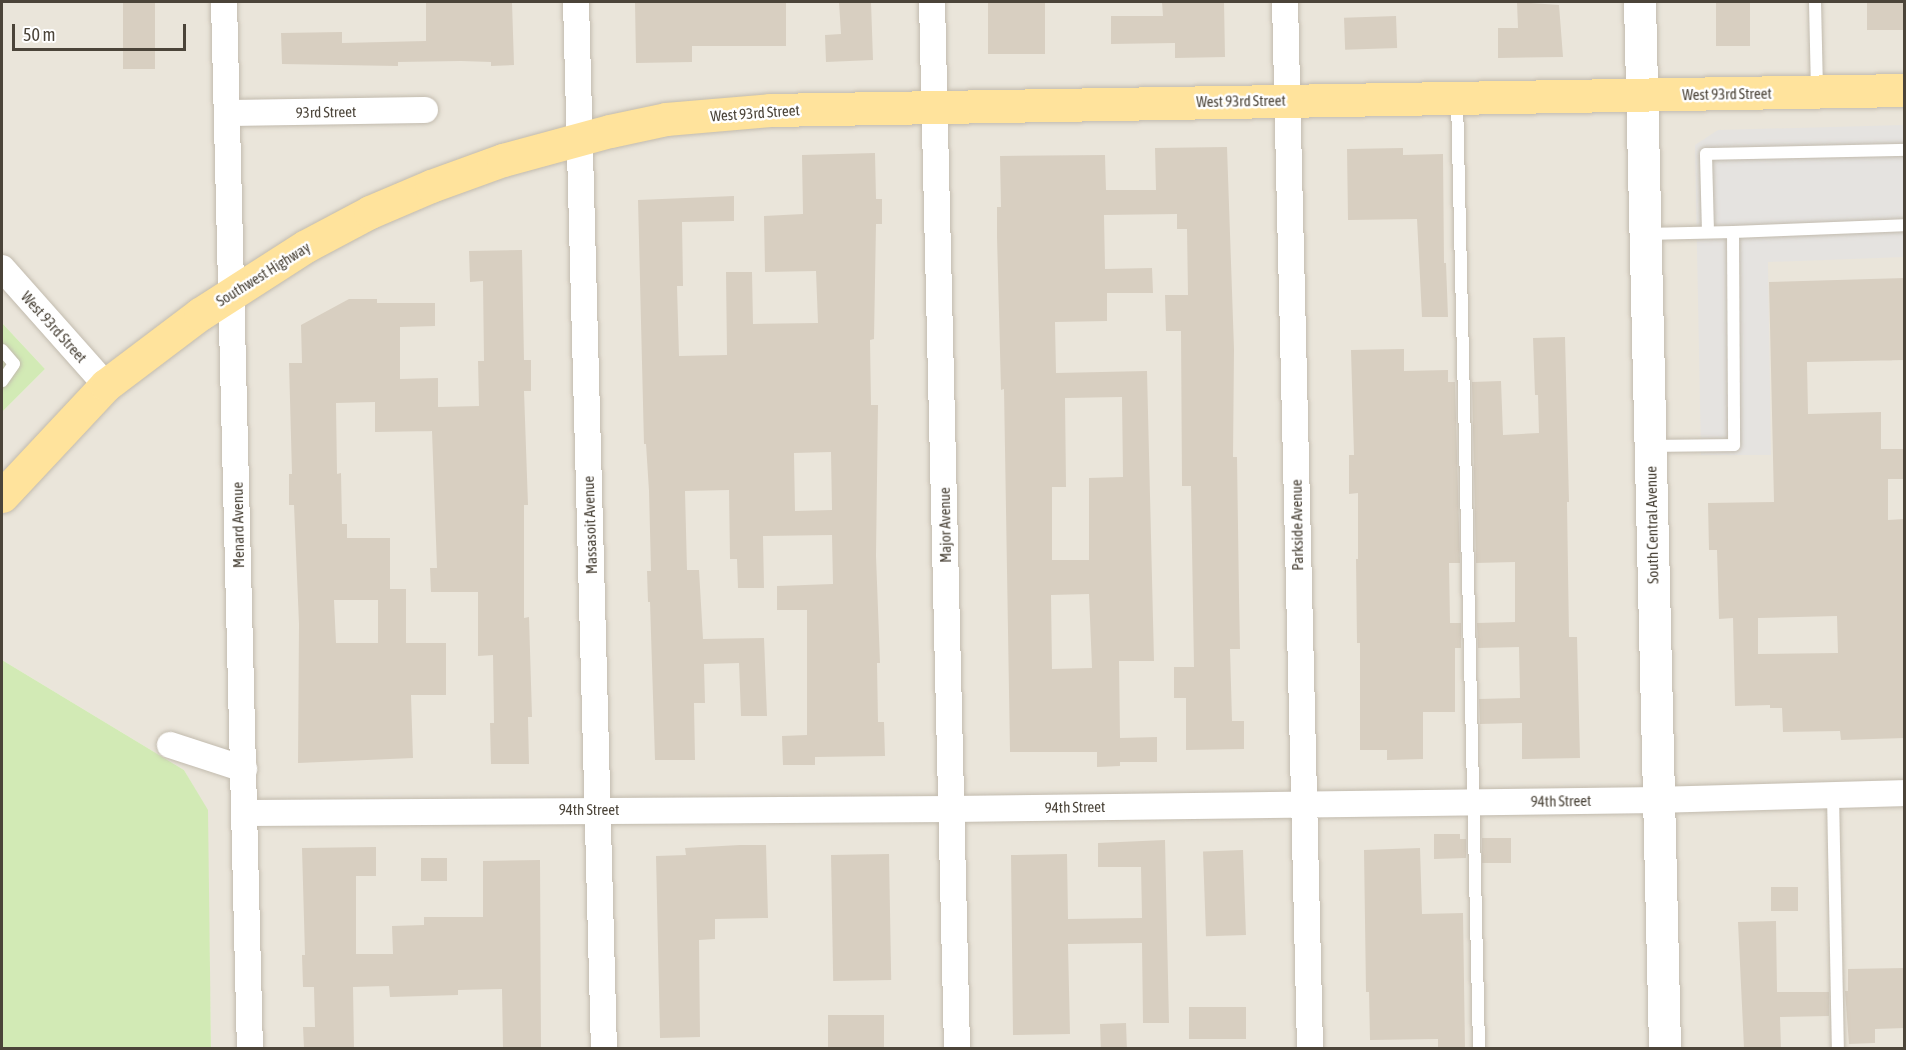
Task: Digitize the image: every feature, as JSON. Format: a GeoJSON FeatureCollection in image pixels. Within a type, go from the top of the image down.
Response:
{"type":"FeatureCollection","features":[{"type":"Feature","properties":{"kind":"main road","name":"West 93rd Street"},"geometry":{"type":"LineString","coordinates":[[579,138],[677,118],[770,110],[934,105],[1642,96],[1905,90]]}},
{"type":"Feature","properties":{"kind":"main road","name":"Southwest Highway"},"geometry":{"type":"LineString","coordinates":[[2,495],[106,385],[232,292],[306,246],[370,212],[431,186],[503,160],[579,138]]}},
{"type":"Feature","properties":{"kind":"street","name":"Menard Avenue"},"geometry":{"type":"LineString","coordinates":[[224,2],[250,1048]]}},
{"type":"Feature","properties":{"kind":"street","name":"Massasoit Avenue"},"geometry":{"type":"LineString","coordinates":[[576,2],[604,1048]]}},
{"type":"Feature","properties":{"kind":"street","name":"Major Avenue"},"geometry":{"type":"LineString","coordinates":[[932,2],[957,1048]]}},
{"type":"Feature","properties":{"kind":"street","name":"Parkside Avenue"},"geometry":{"type":"LineString","coordinates":[[1285,2],[1310,1048]]}},
{"type":"Feature","properties":{"kind":"street","name":"South Central Avenue"},"geometry":{"type":"LineString","coordinates":[[1640,2],[1665,1048]]}},
{"type":"Feature","properties":{"kind":"street","name":"93rd Street"},"geometry":{"type":"LineString","coordinates":[[228,113],[425,110]]}},
{"type":"Feature","properties":{"kind":"street","name":"West 93rd Street"},"geometry":{"type":"LineString","coordinates":[[2,268],[106,385]]}},
{"type":"Feature","properties":{"kind":"street"},"geometry":{"type":"LineString","coordinates":[[170,745],[244,769]]}},
{"type":"Feature","properties":{"kind":"street","name":"94th Street"},"geometry":{"type":"LineString","coordinates":[[245,813],[952,809],[1659,800],[1905,792]]}},
{"type":"Feature","properties":{"kind":"lane"},"geometry":{"type":"LineString","coordinates":[[1815,2],[1817,92]]}},
{"type":"Feature","properties":{"kind":"lane"},"geometry":{"type":"LineString","coordinates":[[1457,98],[1479,1048]]}},
{"type":"Feature","properties":{"kind":"lane"},"geometry":{"type":"LineString","coordinates":[[1708,232],[1706,154],[1905,150]]}},
{"type":"Feature","properties":{"kind":"lane"},"geometry":{"type":"LineString","coordinates":[[1645,234],[1905,225]]}},
{"type":"Feature","properties":{"kind":"lane"},"geometry":{"type":"LineString","coordinates":[[1650,446],[1734,445],[1733,232]]}},
{"type":"Feature","properties":{"kind":"lane"},"geometry":{"type":"LineString","coordinates":[[2,350],[14,364],[2,381]]}},
{"type":"Feature","properties":{"kind":"lane"},"geometry":{"type":"LineString","coordinates":[[1833,795],[1838,1048]]}},
{"type":"Feature","properties":{"kind":"shaded area"},"geometry":{"type":"Polygon","coordinates":[[[2,2],[1904,2],[1904,1048],[211,1048],[207,810],[184,770],[2,660],[2,412],[45,369],[2,323],[2,2]]]}},
{"type":"Feature","properties":{"kind":"shaded area"},"geometry":{"type":"Polygon","coordinates":[[[1904,125],[1904,257],[1768,262],[1771,455],[1701,455],[1695,145],[1718,130],[1904,125]]]}},
{"type":"Feature","properties":{"kind":"green space"},"geometry":{"type":"Polygon","coordinates":[[[2,323],[45,369],[2,412],[2,323]]]}},
{"type":"Feature","properties":{"kind":"green space"},"geometry":{"type":"Polygon","coordinates":[[[2,660],[184,770],[208,810],[211,1048],[2,1048],[2,660]]]}},
{"type":"Feature","properties":{"kind":"building"},"geometry":{"type":"Polygon","coordinates":[[[123,2],[155,2],[155,69],[123,69],[123,2]]]}},
{"type":"Feature","properties":{"kind":"building"},"geometry":{"type":"Polygon","coordinates":[[[426,2],[512,2],[514,65],[491,66],[491,62],[461,61],[398,62],[398,66],[282,64],[281,33],[342,32],[342,43],[426,41],[426,2]]]}},
{"type":"Feature","properties":{"kind":"building"},"geometry":{"type":"Polygon","coordinates":[[[635,2],[786,2],[786,46],[692,46],[692,62],[636,63],[635,2]]]}},
{"type":"Feature","properties":{"kind":"building"},"geometry":{"type":"Polygon","coordinates":[[[839,2],[871,2],[873,60],[826,62],[825,35],[841,34],[839,2]]]}},
{"type":"Feature","properties":{"kind":"building"},"geometry":{"type":"Polygon","coordinates":[[[988,2],[1045,2],[1045,54],[988,54],[988,2]]]}},
{"type":"Feature","properties":{"kind":"building"},"geometry":{"type":"Polygon","coordinates":[[[1162,2],[1224,2],[1225,57],[1175,58],[1175,43],[1111,44],[1111,16],[1163,16],[1162,2]]]}},
{"type":"Feature","properties":{"kind":"building"},"geometry":{"type":"Polygon","coordinates":[[[1517,2],[1559,5],[1563,57],[1498,58],[1498,28],[1518,28],[1517,2]]]}},
{"type":"Feature","properties":{"kind":"building"},"geometry":{"type":"Polygon","coordinates":[[[1716,2],[1750,2],[1750,46],[1716,46],[1716,2]]]}},
{"type":"Feature","properties":{"kind":"building"},"geometry":{"type":"Polygon","coordinates":[[[1867,2],[1904,2],[1904,30],[1867,30],[1867,2]]]}},
{"type":"Feature","properties":{"kind":"building"},"geometry":{"type":"Polygon","coordinates":[[[1396,16],[1397,48],[1345,50],[1344,18],[1396,16]]]}},
{"type":"Feature","properties":{"kind":"building"},"geometry":{"type":"Polygon","coordinates":[[[1227,147],[1234,349],[1233,457],[1237,457],[1240,649],[1230,649],[1232,721],[1244,721],[1244,749],[1186,750],[1186,698],[1174,698],[1174,667],[1194,667],[1191,486],[1182,486],[1181,331],[1166,331],[1165,295],[1188,295],[1187,229],[1177,229],[1177,214],[1104,215],[1105,269],[1152,268],[1153,293],[1107,293],[1107,321],[1055,322],[1056,373],[1147,371],[1154,661],[1119,661],[1120,738],[1157,737],[1157,762],[1120,762],[1120,766],[1097,767],[1097,752],[1010,752],[1004,389],[1001,390],[997,237],[997,207],[1001,207],[1000,156],[1105,155],[1106,190],[1156,190],[1155,148],[1227,147]],[[1122,397],[1065,398],[1066,487],[1052,487],[1052,560],[1089,560],[1089,478],[1123,477],[1122,397]],[[1089,594],[1051,595],[1052,669],[1092,668],[1089,594]]]}},
{"type":"Feature","properties":{"kind":"building"},"geometry":{"type":"Polygon","coordinates":[[[1403,148],[1403,155],[1443,154],[1444,263],[1446,263],[1448,317],[1422,317],[1417,219],[1348,220],[1347,149],[1403,148]]]}},
{"type":"Feature","properties":{"kind":"building"},"geometry":{"type":"Polygon","coordinates":[[[875,153],[876,199],[882,199],[882,224],[876,224],[874,339],[870,340],[871,405],[878,405],[876,556],[880,663],[877,663],[878,722],[884,722],[885,756],[815,757],[815,765],[783,765],[782,736],[807,735],[807,610],[777,610],[777,586],[833,584],[832,535],[763,536],[764,588],[738,588],[737,559],[730,559],[729,490],[685,491],[687,570],[699,570],[703,639],[764,638],[767,716],[741,716],[739,663],[704,664],[705,703],[694,703],[695,760],[655,760],[647,571],[651,571],[649,491],[646,444],[644,444],[638,200],[734,196],[734,221],[682,222],[683,286],[677,286],[679,356],[727,355],[726,272],[752,272],[753,324],[818,323],[816,271],[765,272],[764,216],[803,214],[802,155],[875,153]],[[831,452],[794,453],[795,511],[832,510],[831,452]]]}},
{"type":"Feature","properties":{"kind":"building"},"geometry":{"type":"Polygon","coordinates":[[[522,250],[524,360],[531,360],[531,391],[524,391],[528,505],[524,505],[524,618],[529,617],[532,717],[528,717],[529,764],[491,764],[490,723],[494,723],[493,655],[478,656],[478,592],[431,592],[430,568],[437,568],[432,431],[375,432],[375,402],[336,403],[337,474],[341,473],[342,524],[347,524],[347,538],[390,538],[390,589],[406,589],[406,643],[446,643],[446,695],[411,695],[413,758],[298,763],[299,624],[294,505],[289,505],[289,474],[292,474],[289,363],[302,363],[301,325],[349,299],[377,299],[377,303],[435,303],[435,326],[400,327],[400,379],[438,378],[438,407],[479,406],[478,361],[484,361],[483,281],[470,282],[469,251],[522,250]],[[334,600],[336,643],[378,643],[378,600],[334,600]]]}},
{"type":"Feature","properties":{"kind":"building"},"geometry":{"type":"Polygon","coordinates":[[[1905,278],[1905,360],[1807,362],[1808,414],[1881,412],[1881,449],[1904,449],[1904,479],[1888,479],[1888,520],[1904,519],[1905,738],[1841,740],[1840,731],[1783,732],[1782,708],[1770,708],[1770,705],[1735,706],[1733,618],[1719,619],[1717,550],[1709,550],[1708,503],[1774,502],[1769,282],[1905,278]],[[1837,616],[1758,618],[1758,654],[1838,653],[1837,616]]]}},
{"type":"Feature","properties":{"kind":"building"},"geometry":{"type":"Polygon","coordinates":[[[1565,337],[1569,637],[1577,637],[1580,758],[1522,759],[1522,723],[1480,724],[1479,699],[1520,698],[1519,647],[1478,648],[1477,623],[1515,622],[1515,562],[1476,563],[1472,382],[1501,381],[1503,435],[1539,433],[1533,338],[1565,337]]]}},
{"type":"Feature","properties":{"kind":"building"},"geometry":{"type":"Polygon","coordinates":[[[1404,349],[1404,371],[1448,370],[1448,382],[1455,382],[1460,563],[1449,563],[1450,623],[1461,623],[1461,648],[1455,648],[1455,712],[1423,712],[1423,759],[1387,760],[1387,750],[1360,750],[1360,643],[1357,643],[1356,559],[1358,559],[1358,493],[1349,494],[1349,455],[1354,455],[1351,350],[1404,349]]]}},
{"type":"Feature","properties":{"kind":"building"},"geometry":{"type":"Polygon","coordinates":[[[1434,834],[1460,834],[1460,839],[1466,839],[1466,858],[1434,859],[1434,834]]]}},
{"type":"Feature","properties":{"kind":"building"},"geometry":{"type":"Polygon","coordinates":[[[1482,838],[1511,838],[1511,863],[1482,863],[1482,838]]]}},
{"type":"Feature","properties":{"kind":"building"},"geometry":{"type":"Polygon","coordinates":[[[1165,840],[1169,1023],[1143,1023],[1142,943],[1068,944],[1070,1034],[1013,1035],[1011,855],[1067,854],[1068,919],[1142,918],[1141,867],[1098,867],[1098,843],[1165,840]]]}},
{"type":"Feature","properties":{"kind":"building"},"geometry":{"type":"Polygon","coordinates":[[[766,845],[768,918],[715,919],[715,939],[699,940],[700,1037],[660,1038],[656,856],[686,855],[685,848],[766,845]]]}},
{"type":"Feature","properties":{"kind":"building"},"geometry":{"type":"Polygon","coordinates":[[[376,847],[376,876],[356,876],[356,954],[393,954],[392,926],[424,925],[424,917],[483,917],[483,861],[540,860],[541,1048],[503,1048],[502,989],[458,990],[458,995],[390,997],[389,986],[353,987],[354,1048],[304,1048],[303,1027],[315,1027],[314,987],[303,987],[302,955],[305,955],[302,848],[376,847]]]}},
{"type":"Feature","properties":{"kind":"building"},"geometry":{"type":"Polygon","coordinates":[[[1420,848],[1422,914],[1463,913],[1465,1048],[1438,1048],[1438,1039],[1370,1040],[1369,992],[1366,992],[1364,850],[1420,848]]]}},
{"type":"Feature","properties":{"kind":"building"},"geometry":{"type":"Polygon","coordinates":[[[1243,850],[1246,935],[1206,936],[1203,851],[1243,850]]]}},
{"type":"Feature","properties":{"kind":"building"},"geometry":{"type":"Polygon","coordinates":[[[889,854],[891,980],[833,981],[831,855],[889,854]]]}},
{"type":"Feature","properties":{"kind":"building"},"geometry":{"type":"Polygon","coordinates":[[[421,858],[447,858],[447,881],[421,881],[421,858]]]}},
{"type":"Feature","properties":{"kind":"building"},"geometry":{"type":"Polygon","coordinates":[[[1771,887],[1798,887],[1798,911],[1771,911],[1771,887]]]}},
{"type":"Feature","properties":{"kind":"building"},"geometry":{"type":"Polygon","coordinates":[[[1776,921],[1777,992],[1829,992],[1829,1016],[1780,1017],[1781,1048],[1744,1048],[1738,922],[1776,921]]]}},
{"type":"Feature","properties":{"kind":"building"},"geometry":{"type":"Polygon","coordinates":[[[1905,968],[1905,1028],[1875,1029],[1875,1043],[1849,1044],[1845,991],[1848,991],[1848,969],[1905,968]]]}},
{"type":"Feature","properties":{"kind":"building"},"geometry":{"type":"Polygon","coordinates":[[[1189,1007],[1246,1007],[1246,1039],[1189,1039],[1189,1007]]]}},
{"type":"Feature","properties":{"kind":"building"},"geometry":{"type":"Polygon","coordinates":[[[828,1015],[884,1015],[884,1047],[828,1047],[828,1015]]]}},
{"type":"Feature","properties":{"kind":"building"},"geometry":{"type":"Polygon","coordinates":[[[1126,1023],[1127,1048],[1101,1048],[1100,1024],[1126,1023]]]}}]}
